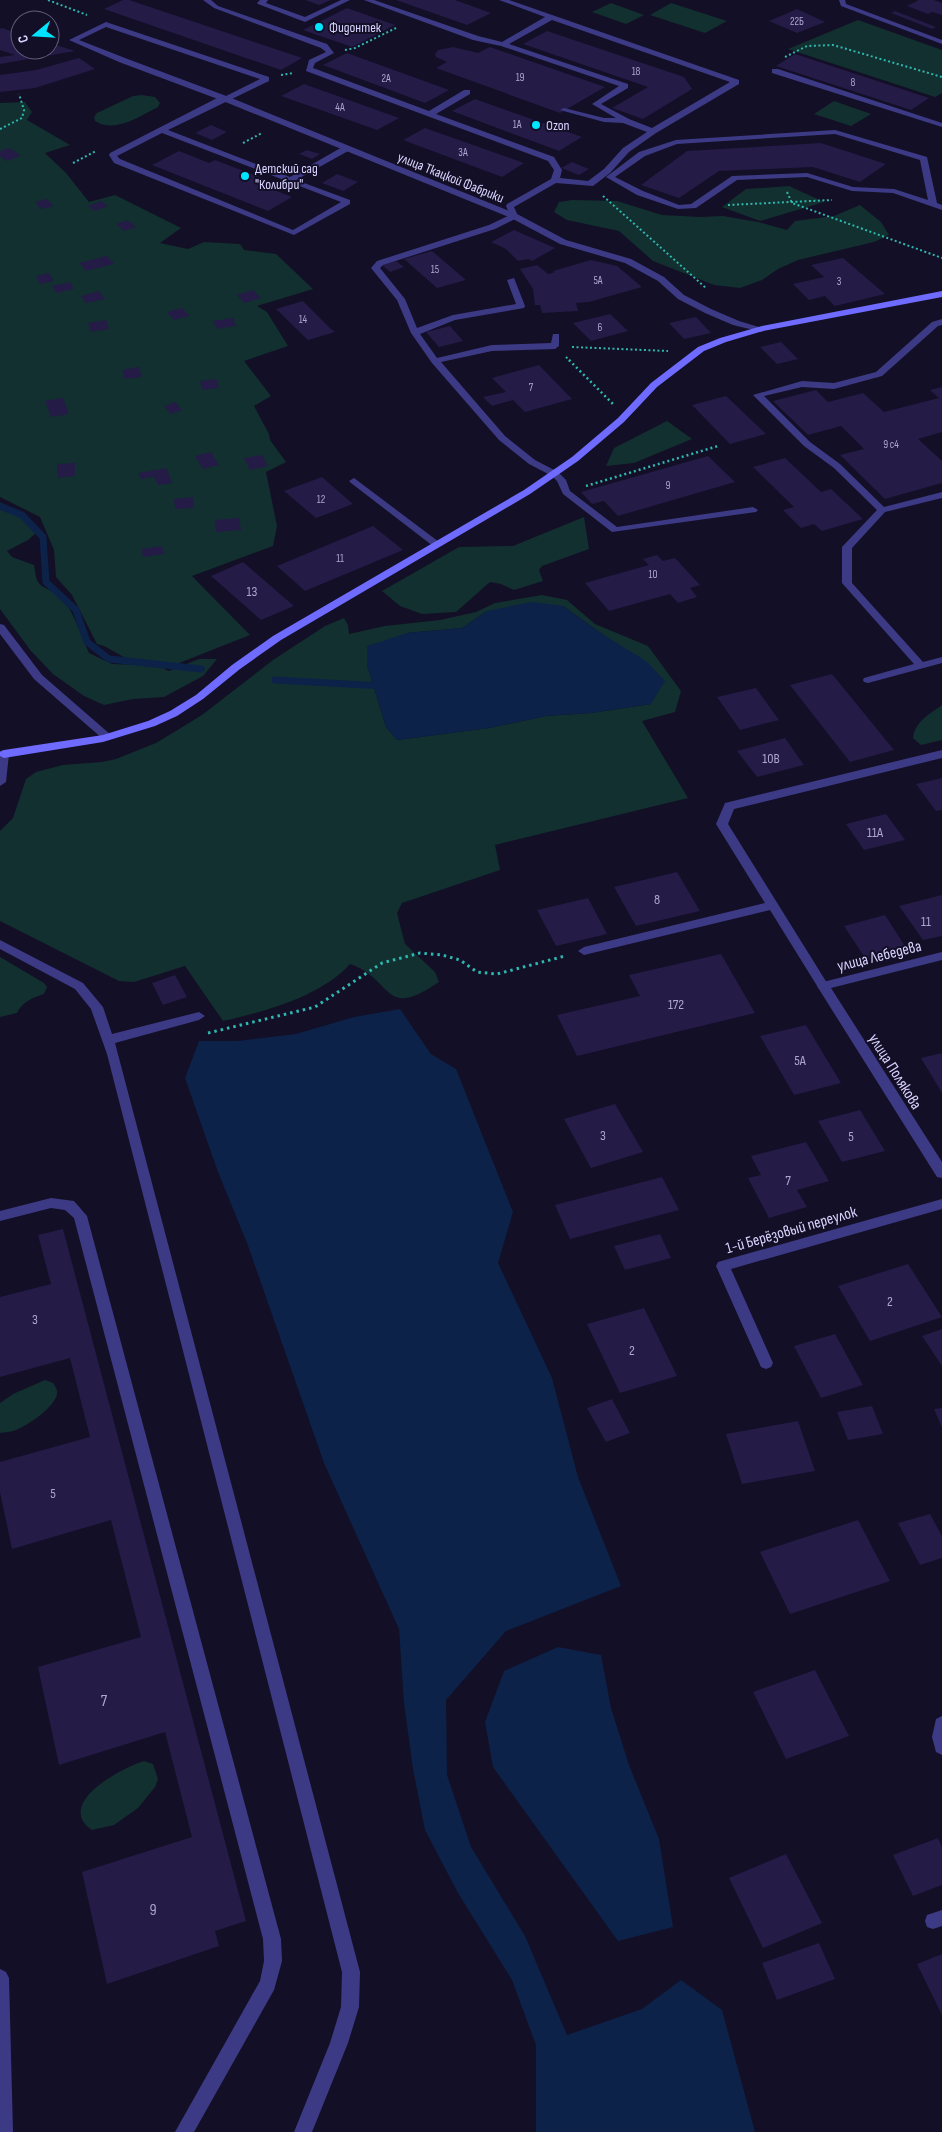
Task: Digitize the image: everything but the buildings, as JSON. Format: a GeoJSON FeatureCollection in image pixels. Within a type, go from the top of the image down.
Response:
{"type":"FeatureCollection","features":[{"type":"Feature","properties":{"kind":"street"},"geometry":{"type":"LineString","coordinates":[[206,0],[216,7],[324,46],[330,53],[312,62],[309,69],[551,159],[558,170],[555,180]]}},
{"type":"Feature","properties":{"kind":"street"},"geometry":{"type":"LineString","coordinates":[[265,0],[260,2],[305,20],[347,0]]}},
{"type":"Feature","properties":{"kind":"street"},"geometry":{"type":"LineString","coordinates":[[367,0],[416,18],[476,38],[503,44],[625,86],[596,104],[626,121],[653,131]]}},
{"type":"Feature","properties":{"kind":"street"},"geometry":{"type":"LineString","coordinates":[[502,0],[736,82],[653,131],[626,150],[609,174]]}},
{"type":"Feature","properties":{"kind":"street"},"geometry":{"type":"LineString","coordinates":[[842,0],[843,6],[942,42]]}},
{"type":"Feature","properties":{"kind":"street"},"geometry":{"type":"LineString","coordinates":[[503,44],[550,17]]}},
{"type":"Feature","properties":{"kind":"street","name":"улица Ткацкой Фабрики"},"geometry":{"type":"LineString","coordinates":[[106,24],[73,40],[225,99],[514,216],[563,242],[628,260],[661,279],[681,297],[708,311],[736,322],[762,329]]}},
{"type":"Feature","properties":{"kind":"street"},"geometry":{"type":"LineString","coordinates":[[106,24],[266,79]]}},
{"type":"Feature","properties":{"kind":"street"},"geometry":{"type":"LineString","coordinates":[[775,71],[942,125]]}},
{"type":"Feature","properties":{"kind":"street"},"geometry":{"type":"LineString","coordinates":[[161,130],[347,202],[294,233],[117,161],[113,155],[161,130],[266,79]]}},
{"type":"Feature","properties":{"kind":"street"},"geometry":{"type":"LineString","coordinates":[[430,114],[467,92]]}},
{"type":"Feature","properties":{"kind":"street"},"geometry":{"type":"LineString","coordinates":[[564,110],[604,120],[626,121]]}},
{"type":"Feature","properties":{"kind":"street"},"geometry":{"type":"LineString","coordinates":[[753,510],[615,530],[566,492],[561,480],[555,474],[532,462],[502,438],[435,361],[415,333],[401,299],[375,268],[380,263],[492,227],[514,216],[510,206],[555,180],[590,184],[642,154],[676,142],[835,132],[924,159],[934,204]]}},
{"type":"Feature","properties":{"kind":"street"},"geometry":{"type":"LineString","coordinates":[[290,180],[347,148]]}},
{"type":"Feature","properties":{"kind":"street"},"geometry":{"type":"LineString","coordinates":[[609,174],[640,193],[678,206],[693,206],[735,178],[807,175],[852,189],[894,191],[942,208]]}},
{"type":"Feature","properties":{"kind":"street"},"geometry":{"type":"LineString","coordinates":[[415,333],[428,325],[449,319],[521,306],[510,280]]}},
{"type":"Feature","properties":{"kind":"street"},"geometry":{"type":"LineString","coordinates":[[0,782],[2,754],[73,745],[107,737],[163,719],[194,702],[238,665],[277,638],[555,474],[625,416],[654,385],[701,349],[723,340],[762,329],[942,294]]}},
{"type":"Feature","properties":{"kind":"street"},"geometry":{"type":"LineString","coordinates":[[882,510],[838,466],[808,444],[758,395],[802,384],[834,386],[879,374],[935,324],[942,322]]}},
{"type":"Feature","properties":{"kind":"street"},"geometry":{"type":"LineString","coordinates":[[435,361],[492,348],[555,346],[556,336]]}},
{"type":"Feature","properties":{"kind":"street"},"geometry":{"type":"LineString","coordinates":[[354,482],[436,544]]}},
{"type":"Feature","properties":{"kind":"street"},"geometry":{"type":"LineString","coordinates":[[921,666],[847,583],[847,547],[882,510],[935,495],[942,495]]}},
{"type":"Feature","properties":{"kind":"street"},"geometry":{"type":"LineString","coordinates":[[0,627],[38,677],[107,737]]}},
{"type":"Feature","properties":{"kind":"street"},"geometry":{"type":"LineString","coordinates":[[868,680],[942,660]]}},
{"type":"Feature","properties":{"kind":"street","name":"улица Полякова"},"geometry":{"type":"LineString","coordinates":[[942,754],[729,806],[722,824],[942,1173]]}},
{"type":"Feature","properties":{"kind":"street"},"geometry":{"type":"LineString","coordinates":[[584,951],[774,905]]}},
{"type":"Feature","properties":{"kind":"street"},"geometry":{"type":"LineString","coordinates":[[0,944],[79,986],[97,1007],[108,1040],[351,1972],[350,2007],[339,2042],[303,2132]]}},
{"type":"Feature","properties":{"kind":"street","name":"улица Лебедева"},"geometry":{"type":"LineString","coordinates":[[823,986],[942,956]]}},
{"type":"Feature","properties":{"kind":"street"},"geometry":{"type":"LineString","coordinates":[[108,1040],[199,1016]]}},
{"type":"Feature","properties":{"kind":"street"},"geometry":{"type":"LineString","coordinates":[[0,1216],[51,1203],[69,1205],[80,1216],[272,1939],[273,1961],[268,1984],[184,2132]]}},
{"type":"Feature","properties":{"kind":"street","name":"1-й Берёзовый переулок"},"geometry":{"type":"LineString","coordinates":[[766,1363],[723,1266],[942,1204]]}},
{"type":"Feature","properties":{"kind":"street"},"geometry":{"type":"LineString","coordinates":[[942,1724],[940,1737],[942,1747]]}},
{"type":"Feature","properties":{"kind":"street"},"geometry":{"type":"LineString","coordinates":[[0,1978],[4,2132]]}},
{"type":"Feature","properties":{"kind":"path"},"geometry":{"type":"LineString","coordinates":[[48,0],[106,24]]}},
{"type":"Feature","properties":{"kind":"path"},"geometry":{"type":"LineString","coordinates":[[330,53],[355,48],[416,18]]}},
{"type":"Feature","properties":{"kind":"path"},"geometry":{"type":"LineString","coordinates":[[775,71],[769,67],[801,46],[817,44],[833,45],[942,77]]}},
{"type":"Feature","properties":{"kind":"path"},"geometry":{"type":"LineString","coordinates":[[266,79],[309,69]]}},
{"type":"Feature","properties":{"kind":"path"},"geometry":{"type":"LineString","coordinates":[[0,128],[22,118],[24,110],[19,94]]}},
{"type":"Feature","properties":{"kind":"path"},"geometry":{"type":"LineString","coordinates":[[779,176],[792,203],[942,258]]}},
{"type":"Feature","properties":{"kind":"path"},"geometry":{"type":"LineString","coordinates":[[590,184],[709,290]]}},
{"type":"Feature","properties":{"kind":"path"},"geometry":{"type":"LineString","coordinates":[[693,206],[833,200]]}},
{"type":"Feature","properties":{"kind":"path"},"geometry":{"type":"LineString","coordinates":[[555,346],[670,351],[692,347],[701,349]]}},
{"type":"Feature","properties":{"kind":"path"},"geometry":{"type":"LineString","coordinates":[[555,346],[625,416]]}},
{"type":"Feature","properties":{"kind":"path"},"geometry":{"type":"LineString","coordinates":[[566,492],[718,446]]}},
{"type":"Feature","properties":{"kind":"path"},"geometry":{"type":"LineString","coordinates":[[205,1034],[279,1017],[315,1006],[382,963],[420,953],[442,955],[460,960],[477,972],[497,974],[584,951]]}},
{"type":"Feature","properties":{"kind":"green space"},"geometry":{"type":"Polygon","coordinates":[[[611,3],[644,15],[626,24],[592,12],[611,3]]]}},
{"type":"Feature","properties":{"kind":"green space"},"geometry":{"type":"Polygon","coordinates":[[[671,3],[727,21],[705,33],[650,15],[671,3]]]}},
{"type":"Feature","properties":{"kind":"green space"},"geometry":{"type":"Polygon","coordinates":[[[858,20],[942,50],[942,93],[935,97],[788,49],[858,20]]]}},
{"type":"Feature","properties":{"kind":"green space"},"geometry":{"type":"Polygon","coordinates":[[[133,96],[155,97],[160,103],[158,107],[119,125],[111,126],[95,121],[94,117],[97,113],[133,96]]]}},
{"type":"Feature","properties":{"kind":"green space"},"geometry":{"type":"Polygon","coordinates":[[[834,101],[871,114],[851,126],[814,114],[834,101]]]}},
{"type":"Feature","properties":{"kind":"green space"},"geometry":{"type":"Polygon","coordinates":[[[25,102],[32,112],[27,120],[70,145],[45,153],[66,173],[89,202],[115,195],[181,228],[160,243],[188,249],[204,242],[240,244],[244,250],[276,254],[313,289],[257,306],[267,312],[288,346],[244,361],[271,396],[254,406],[269,434],[270,440],[286,462],[266,472],[277,526],[273,546],[192,576],[250,635],[164,669],[169,671],[199,659],[217,659],[203,676],[164,697],[133,699],[104,705],[84,696],[53,674],[31,651],[0,609],[0,502],[27,519],[36,533],[28,540],[7,551],[12,557],[34,565],[36,578],[39,583],[64,600],[75,619],[89,653],[112,664],[138,665],[97,644],[72,595],[56,577],[54,550],[40,517],[0,497],[0,103],[25,102]]]}},
{"type":"Feature","properties":{"kind":"green space"},"geometry":{"type":"Polygon","coordinates":[[[789,186],[824,202],[760,221],[722,207],[746,189],[789,186]]]}},
{"type":"Feature","properties":{"kind":"green space"},"geometry":{"type":"Polygon","coordinates":[[[572,200],[617,201],[662,215],[723,216],[758,222],[787,230],[795,221],[834,216],[860,205],[881,222],[889,235],[874,242],[798,260],[778,269],[762,280],[740,288],[714,285],[653,261],[619,231],[567,220],[554,212],[559,202],[572,200]]]}},
{"type":"Feature","properties":{"kind":"green space"},"geometry":{"type":"Polygon","coordinates":[[[667,421],[692,439],[634,463],[606,466],[614,448],[667,421]]]}},
{"type":"Feature","properties":{"kind":"green space"},"geometry":{"type":"Polygon","coordinates":[[[584,517],[589,549],[542,566],[539,570],[543,581],[514,590],[501,584],[490,582],[456,612],[422,614],[400,606],[382,591],[459,547],[513,546],[584,517]]]}},
{"type":"Feature","properties":{"kind":"green space"},"geometry":{"type":"Polygon","coordinates":[[[542,595],[567,600],[595,624],[648,646],[681,691],[675,712],[642,721],[688,798],[495,845],[500,870],[402,903],[397,913],[405,944],[435,972],[439,982],[421,993],[407,998],[397,997],[364,971],[350,964],[324,985],[308,994],[256,1013],[223,1021],[185,966],[134,982],[119,981],[0,921],[0,831],[13,818],[26,779],[36,772],[63,765],[116,759],[156,743],[202,715],[273,660],[325,626],[344,618],[348,625],[349,634],[385,626],[440,620],[476,612],[495,603],[542,595]],[[563,606],[487,611],[462,628],[407,633],[367,665],[386,727],[397,740],[489,728],[546,716],[591,713],[651,704],[602,634],[563,606]]]}},
{"type":"Feature","properties":{"kind":"green space"},"geometry":{"type":"Polygon","coordinates":[[[942,705],[942,740],[921,745],[913,738],[914,732],[924,718],[942,705]]]}},
{"type":"Feature","properties":{"kind":"green space"},"geometry":{"type":"Polygon","coordinates":[[[0,957],[44,983],[47,987],[44,994],[28,1001],[17,1013],[0,1017],[0,957]]]}},
{"type":"Feature","properties":{"kind":"green space"},"geometry":{"type":"Polygon","coordinates":[[[45,1380],[53,1383],[57,1391],[51,1405],[21,1428],[0,1433],[0,1403],[13,1394],[45,1380]]]}},
{"type":"Feature","properties":{"kind":"green space"},"geometry":{"type":"Polygon","coordinates":[[[144,1761],[153,1764],[158,1779],[155,1787],[138,1808],[114,1825],[92,1830],[82,1820],[81,1809],[86,1799],[95,1788],[107,1779],[144,1761]]]}},
{"type":"Feature","properties":{"kind":"water"},"geometry":{"type":"Polygon","coordinates":[[[532,602],[563,606],[602,634],[646,661],[665,681],[651,704],[591,713],[546,716],[489,728],[397,740],[386,727],[367,665],[367,646],[407,633],[462,628],[487,611],[532,602]]]}},
{"type":"Feature","properties":{"kind":"water"},"geometry":{"type":"Polygon","coordinates":[[[400,1009],[431,1054],[456,1069],[513,1212],[498,1263],[552,1378],[578,1477],[621,1586],[506,1631],[446,1700],[447,1775],[471,1847],[525,1936],[567,2035],[642,2009],[681,1980],[722,2010],[755,2132],[536,2132],[536,2045],[512,1980],[458,1893],[425,1830],[413,1769],[404,1703],[399,1629],[324,1463],[247,1243],[218,1172],[185,1078],[199,1041],[238,1041],[296,1034],[354,1017],[400,1009]]]}},
{"type":"Feature","properties":{"kind":"water"},"geometry":{"type":"Polygon","coordinates":[[[558,1647],[601,1655],[611,1708],[629,1765],[659,1839],[673,1927],[618,1941],[493,1767],[485,1722],[504,1671],[558,1647]]]}},
{"type":"Feature","properties":{"kind":"waterway"},"geometry":{"type":"LineString","coordinates":[[0,506],[22,515],[43,537],[46,582],[76,610],[87,642],[109,659],[201,669]]}},
{"type":"Feature","properties":{"kind":"waterway"},"geometry":{"type":"LineString","coordinates":[[275,680],[383,686]]}},
{"type":"Feature","properties":{"kind":"place","name":"Фидонтек"},"geometry":{"type":"Point","coordinates":[319,27]}},
{"type":"Feature","properties":{"kind":"place","name":"Ozon"},"geometry":{"type":"Point","coordinates":[536,125]}},
{"type":"Feature","properties":{"kind":"place","name":"Детский сад \"Колибри\""},"geometry":{"type":"Point","coordinates":[245,176]}}]}
